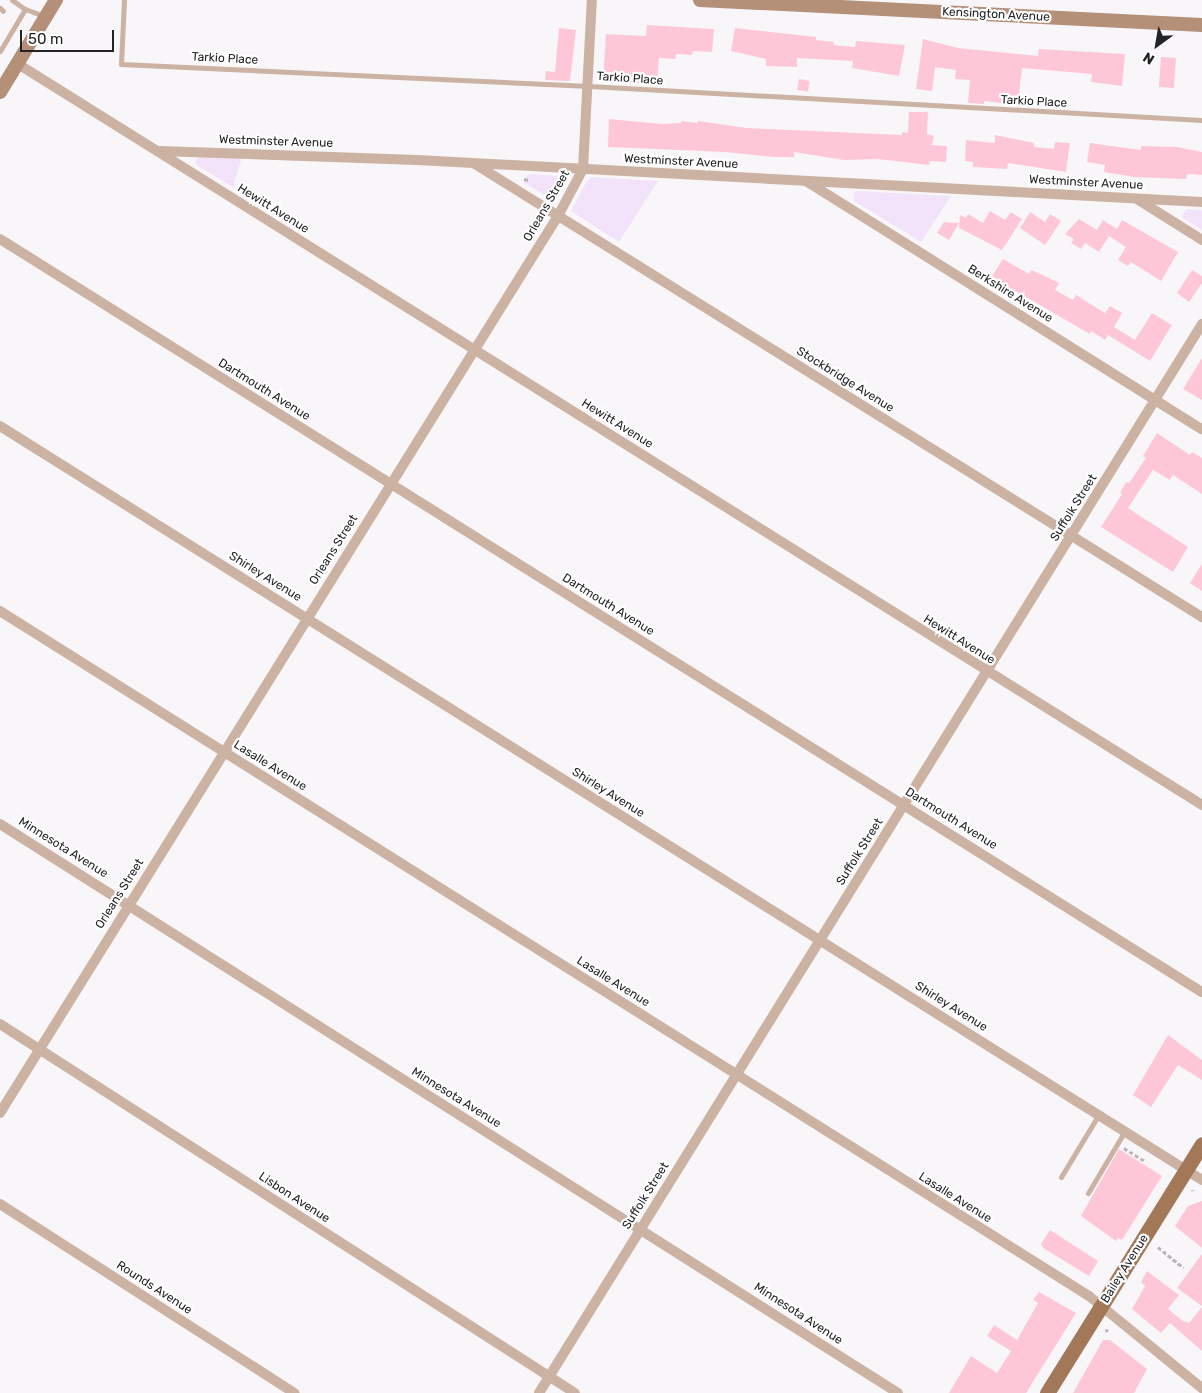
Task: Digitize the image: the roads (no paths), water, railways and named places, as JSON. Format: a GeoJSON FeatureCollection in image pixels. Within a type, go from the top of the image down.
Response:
{"type":"FeatureCollection","features":[{"type":"Feature","properties":{"kind":"main road","name":"Bailey Avenue"},"geometry":{"type":"LineString","coordinates":[[1047,1393],[1202,1144]]}},
{"type":"Feature","properties":{"kind":"street"},"geometry":{"type":"LineString","coordinates":[[0,92],[56,0]]}},
{"type":"Feature","properties":{"kind":"street","name":"Orleans Street"},"geometry":{"type":"LineString","coordinates":[[0,1113],[306,618],[558,216],[583,170],[592,0]]}},
{"type":"Feature","properties":{"kind":"street","name":"Kensington Avenue"},"geometry":{"type":"LineString","coordinates":[[700,0],[1202,26]]}},
{"type":"Feature","properties":{"kind":"street","name":"Hewitt Avenue"},"geometry":{"type":"LineString","coordinates":[[18,64],[986,672],[1202,805]]}},
{"type":"Feature","properties":{"kind":"street","name":"Westminster Avenue"},"geometry":{"type":"LineString","coordinates":[[159,151],[474,164],[1202,202]]}},
{"type":"Feature","properties":{"kind":"street","name":"Stockbridge Avenue"},"geometry":{"type":"LineString","coordinates":[[474,164],[1202,617]]}},
{"type":"Feature","properties":{"kind":"street","name":"Berkshire Avenue"},"geometry":{"type":"LineString","coordinates":[[805,181],[1202,428]]}},
{"type":"Feature","properties":{"kind":"street"},"geometry":{"type":"LineString","coordinates":[[1135,198],[1202,240]]}},
{"type":"Feature","properties":{"kind":"street","name":"Dartmouth Avenue"},"geometry":{"type":"LineString","coordinates":[[0,239],[1202,992]]}},
{"type":"Feature","properties":{"kind":"street","name":"Suffolk Street"},"geometry":{"type":"LineString","coordinates":[[539,1393],[1202,324]]}},
{"type":"Feature","properties":{"kind":"street","name":"Shirley Avenue"},"geometry":{"type":"LineString","coordinates":[[0,426],[1202,1180]]}},
{"type":"Feature","properties":{"kind":"street","name":"Lasalle Avenue"},"geometry":{"type":"LineString","coordinates":[[0,611],[1101,1306],[1202,1388]]}},
{"type":"Feature","properties":{"kind":"street","name":"Minnesota Avenue"},"geometry":{"type":"LineString","coordinates":[[0,824],[898,1393]]}},
{"type":"Feature","properties":{"kind":"street","name":"Lisbon Avenue"},"geometry":{"type":"LineString","coordinates":[[0,1024],[575,1393]]}},
{"type":"Feature","properties":{"kind":"street","name":"Rounds Avenue"},"geometry":{"type":"LineString","coordinates":[[0,1204],[294,1393]]}},
{"type":"Feature","properties":{"kind":"lane"},"geometry":{"type":"LineString","coordinates":[[12,0],[25,9],[46,17]]}},
{"type":"Feature","properties":{"kind":"lane","name":"Tarkio Place"},"geometry":{"type":"LineString","coordinates":[[124,0],[121,64],[588,86],[1202,120]]}},
{"type":"Feature","properties":{"kind":"lane"},"geometry":{"type":"LineString","coordinates":[[0,51],[13,24],[25,9]]}},
{"type":"Feature","properties":{"kind":"lane"},"geometry":{"type":"LineString","coordinates":[[1061,1177],[1099,1114]]}},
{"type":"Feature","properties":{"kind":"lane"},"geometry":{"type":"LineString","coordinates":[[1088,1192],[1125,1130]]}}]}
